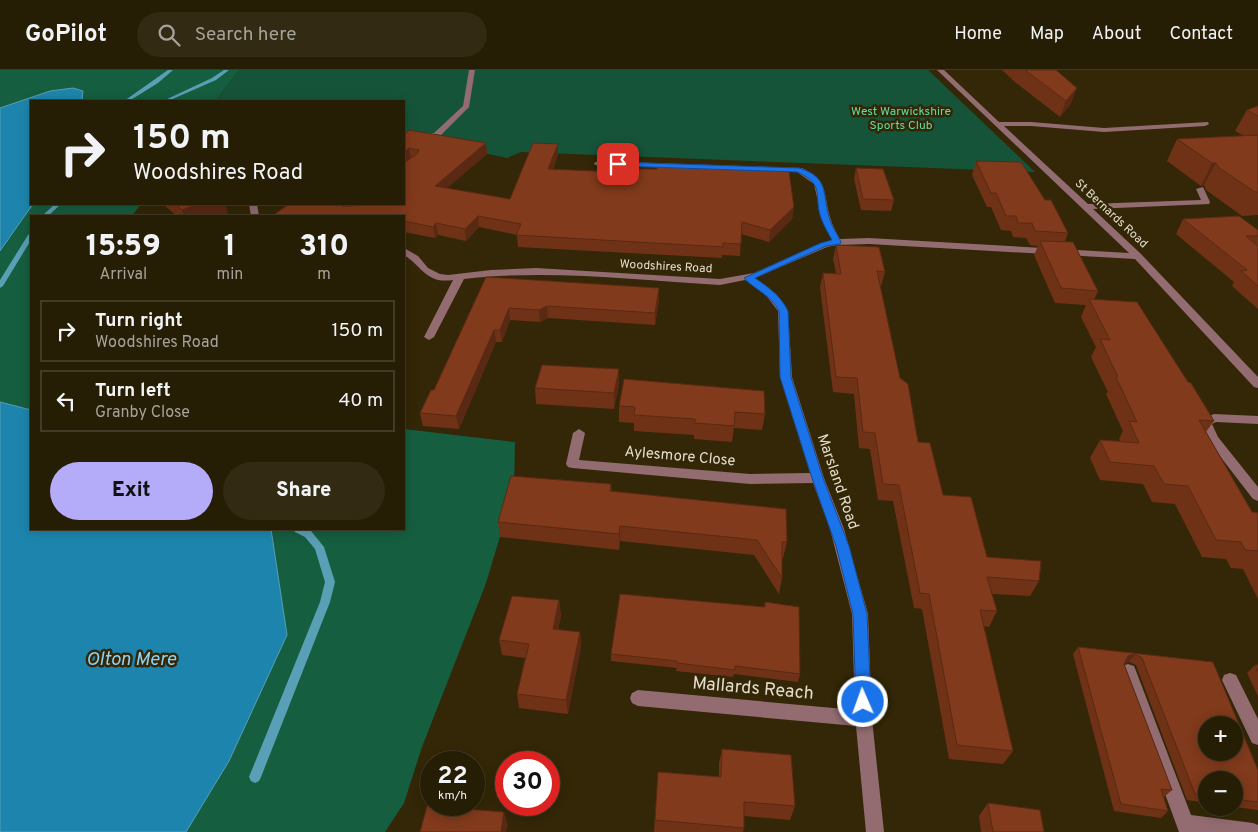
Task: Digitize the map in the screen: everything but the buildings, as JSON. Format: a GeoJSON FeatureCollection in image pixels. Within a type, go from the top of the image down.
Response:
{"type":"FeatureCollection","features":[{"type":"Feature","properties":{"kind":"street"},"geometry":{"type":"LineString","coordinates":[[405,135],[436,135],[466,107],[472,70]]}},
{"type":"Feature","properties":{"kind":"street","name":"St Bernards Road"},"geometry":{"type":"LineString","coordinates":[[940,70],[1138,256],[1258,384]]}},
{"type":"Feature","properties":{"kind":"street"},"geometry":{"type":"LineString","coordinates":[[998,124],[1030,124],[1104,130],[1205,124]]}},
{"type":"Feature","properties":{"kind":"street"},"geometry":{"type":"LineString","coordinates":[[598,163],[799,170],[813,177],[818,183],[821,190],[825,218],[837,242]]}},
{"type":"Feature","properties":{"kind":"street"},"geometry":{"type":"LineString","coordinates":[[1086,207],[1206,202],[1200,189]]}},
{"type":"Feature","properties":{"kind":"street","name":"Woodshires Road"},"geometry":{"type":"LineString","coordinates":[[405,252],[415,258],[425,270],[438,277],[536,271],[693,282],[720,282],[748,278],[824,244],[837,242],[869,241],[1138,256]]}},
{"type":"Feature","properties":{"kind":"street"},"geometry":{"type":"LineString","coordinates":[[429,337],[460,277]]}},
{"type":"Feature","properties":{"kind":"street","name":"Marsland Road"},"geometry":{"type":"LineString","coordinates":[[748,278],[766,289],[780,304],[783,311],[786,377],[818,478],[840,538],[860,614],[864,720],[875,832]]}},
{"type":"Feature","properties":{"kind":"street"},"geometry":{"type":"LineString","coordinates":[[1258,420],[1214,418],[1205,423],[1213,439],[1258,496]]}},
{"type":"Feature","properties":{"kind":"street","name":"Aylesmore Close"},"geometry":{"type":"LineString","coordinates":[[579,433],[572,464],[750,479],[818,478]]}},
{"type":"Feature","properties":{"kind":"street"},"geometry":{"type":"LineString","coordinates":[[1128,671],[1186,828],[1253,832]]}},
{"type":"Feature","properties":{"kind":"street"},"geometry":{"type":"LineString","coordinates":[[1230,680],[1258,737]]}},
{"type":"Feature","properties":{"kind":"street","name":"Mallards Reach"},"geometry":{"type":"LineString","coordinates":[[638,698],[864,720]]}},
{"type":"Feature","properties":{"kind":"green space"},"geometry":{"type":"Polygon","coordinates":[[[0,70],[239,70],[216,100],[82,100],[83,91],[50,91],[0,108],[0,70]]]}},
{"type":"Feature","properties":{"kind":"green space","name":"West Warwickshire Sports Club"},"geometry":{"type":"Polygon","coordinates":[[[239,70],[928,70],[1035,172],[521,152],[507,158],[433,142],[405,143],[405,100],[216,100],[239,70]]]}},
{"type":"Feature","properties":{"kind":"green space"},"geometry":{"type":"Polygon","coordinates":[[[32,205],[140,205],[133,215],[30,215],[30,410],[0,402],[0,251],[32,205]]]}},
{"type":"Feature","properties":{"kind":"green space"},"geometry":{"type":"Polygon","coordinates":[[[405,429],[515,442],[514,491],[485,586],[420,751],[404,803],[385,832],[186,832],[229,761],[287,635],[271,530],[405,530],[405,429]]]}},
{"type":"Feature","properties":{"kind":"water"},"geometry":{"type":"Polygon","coordinates":[[[73,88],[83,91],[82,100],[30,100],[30,205],[32,205],[0,251],[0,108],[50,91],[73,88]]]}},
{"type":"Feature","properties":{"kind":"water","name":"Olton Mere"},"geometry":{"type":"Polygon","coordinates":[[[0,402],[30,410],[30,530],[271,530],[287,635],[229,761],[186,832],[0,832],[0,402]]]}},
{"type":"Feature","properties":{"kind":"waterway"},"geometry":{"type":"LineString","coordinates":[[128,100],[171,70]]}},
{"type":"Feature","properties":{"kind":"waterway"},"geometry":{"type":"LineString","coordinates":[[167,100],[214,79],[227,70]]}},
{"type":"Feature","properties":{"kind":"waterway"},"geometry":{"type":"LineString","coordinates":[[46,215],[57,205]]}},
{"type":"Feature","properties":{"kind":"waterway"},"geometry":{"type":"LineString","coordinates":[[0,286],[30,237]]}},
{"type":"Feature","properties":{"kind":"waterway"},"geometry":{"type":"LineString","coordinates":[[255,777],[325,602],[330,582],[319,547],[308,534],[300,530]]}},
{"type":"Feature","properties":{"kind":"route"},"geometry":{"type":"LineString","coordinates":[[618,164],[799,170],[813,177],[818,183],[821,190],[825,218],[837,242],[824,244],[748,278],[766,289],[780,304],[783,311],[786,377],[818,478],[843,546],[860,614],[863,702]]}}]}
